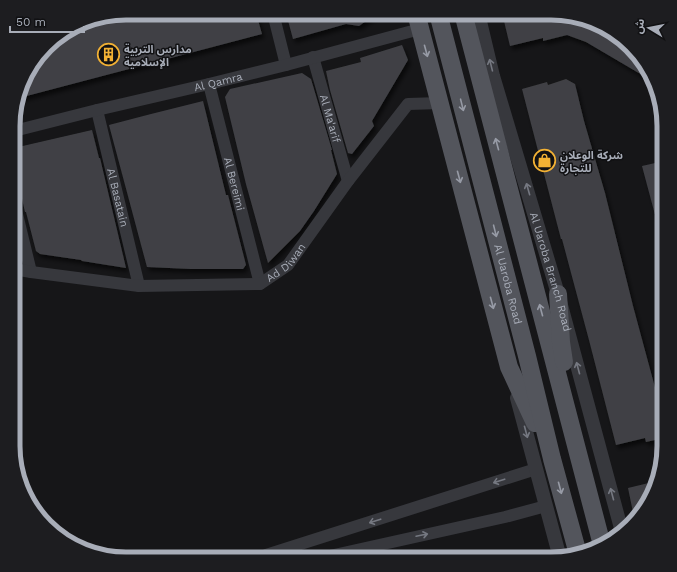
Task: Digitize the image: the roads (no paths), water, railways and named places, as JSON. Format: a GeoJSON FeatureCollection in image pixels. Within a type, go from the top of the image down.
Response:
{"type":"FeatureCollection","features":[{"type":"Feature","properties":{"kind":"main road","name":"Al Uaroba Road"},"geometry":{"type":"LineString","coordinates":[[440,20],[527,356],[552,459],[576,548]]}},
{"type":"Feature","properties":{"kind":"main road"},"geometry":{"type":"LineString","coordinates":[[465,20],[601,540]]}},
{"type":"Feature","properties":{"kind":"main road"},"geometry":{"type":"LineString","coordinates":[[418,21],[508,367],[552,459]]}},
{"type":"Feature","properties":{"kind":"main road"},"geometry":{"type":"LineString","coordinates":[[558,294],[561,342],[578,454]]}},
{"type":"Feature","properties":{"kind":"street"},"geometry":{"type":"LineString","coordinates":[[275,20],[286,64]]}},
{"type":"Feature","properties":{"kind":"street","name":"Al Uaroba Branch Road"},"geometry":{"type":"LineString","coordinates":[[480,20],[494,76],[558,294],[620,526]]}},
{"type":"Feature","properties":{"kind":"street","name":"Al Qamra"},"geometry":{"type":"LineString","coordinates":[[20,129],[314,57],[418,21]]}},
{"type":"Feature","properties":{"kind":"street","name":"Al Ma'arif"},"geometry":{"type":"LineString","coordinates":[[314,57],[348,181]]}},
{"type":"Feature","properties":{"kind":"street","name":"Al Bereimi"},"geometry":{"type":"LineString","coordinates":[[209,84],[260,284]]}},
{"type":"Feature","properties":{"kind":"street","name":"Ad Diwan"},"geometry":{"type":"LineString","coordinates":[[20,270],[139,286],[260,284],[288,265],[348,181],[408,104],[440,103]]}},
{"type":"Feature","properties":{"kind":"street","name":"Al Basatain"},"geometry":{"type":"LineString","coordinates":[[97,110],[139,286]]}},
{"type":"Feature","properties":{"kind":"street"},"geometry":{"type":"LineString","coordinates":[[20,227],[31,272]]}},
{"type":"Feature","properties":{"kind":"street"},"geometry":{"type":"LineString","coordinates":[[508,367],[558,552]]}},
{"type":"Feature","properties":{"kind":"street"},"geometry":{"type":"LineString","coordinates":[[275,552],[536,469]]}},
{"type":"Feature","properties":{"kind":"street"},"geometry":{"type":"LineString","coordinates":[[348,552],[505,517],[546,506]]}},
{"type":"Feature","properties":{"kind":"place","name":"مدارس التربية الإسلامية"},"geometry":{"type":"Point","coordinates":[109,55]}},
{"type":"Feature","properties":{"kind":"place","name":"شركة الوعلان للتجارة"},"geometry":{"type":"Point","coordinates":[544,161]}}]}
